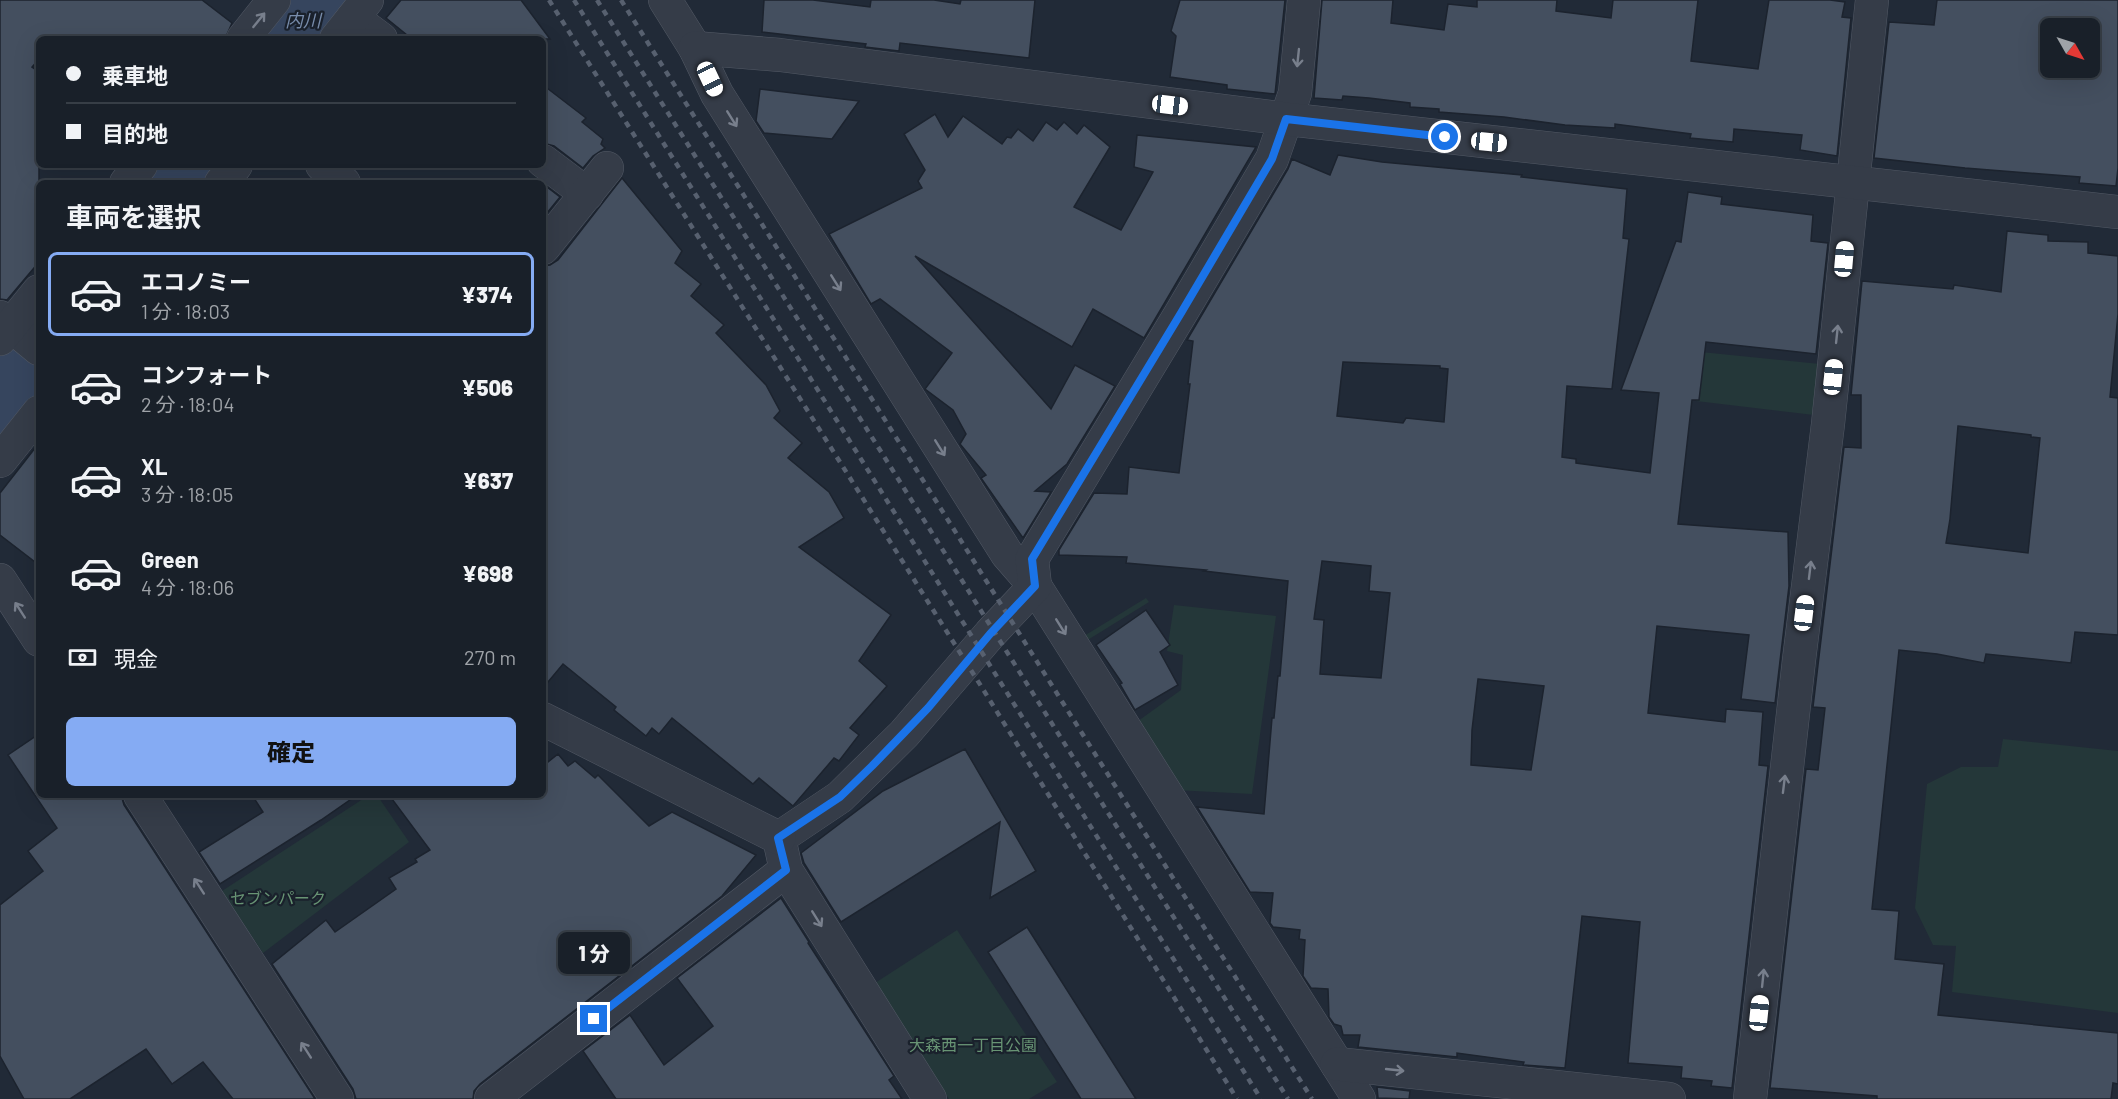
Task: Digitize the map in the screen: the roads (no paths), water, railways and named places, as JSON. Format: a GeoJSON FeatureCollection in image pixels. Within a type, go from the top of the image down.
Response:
{"type":"FeatureCollection","features":[{"type":"Feature","properties":{"kind":"street"},"geometry":{"type":"LineString","coordinates":[[245,36],[274,0]]}},
{"type":"Feature","properties":{"kind":"street"},"geometry":{"type":"LineString","coordinates":[[665,0],[696,48],[717,94],[1007,554],[1035,586],[1359,1099]]}},
{"type":"Feature","properties":{"kind":"street"},"geometry":{"type":"LineString","coordinates":[[778,838],[840,797],[904,735],[990,634],[1035,586],[1032,559],[1272,159],[1295,93],[1304,0]]}},
{"type":"Feature","properties":{"kind":"street"},"geometry":{"type":"LineString","coordinates":[[1750,1099],[1797,670],[1828,424],[1851,182],[1872,0]]}},
{"type":"Feature","properties":{"kind":"street"},"geometry":{"type":"LineString","coordinates":[[352,19],[377,36]]}},
{"type":"Feature","properties":{"kind":"street"},"geometry":{"type":"LineString","coordinates":[[696,48],[780,55],[1286,119],[2118,212]]}},
{"type":"Feature","properties":{"kind":"street"},"geometry":{"type":"LineString","coordinates":[[546,163],[587,194]]}},
{"type":"Feature","properties":{"kind":"street"},"geometry":{"type":"LineString","coordinates":[[128,180],[138,168]]}},
{"type":"Feature","properties":{"kind":"street"},"geometry":{"type":"LineString","coordinates":[[224,180],[234,168]]}},
{"type":"Feature","properties":{"kind":"street"},"geometry":{"type":"LineString","coordinates":[[326,168],[340,180]]}},
{"type":"Feature","properties":{"kind":"street"},"geometry":{"type":"LineString","coordinates":[[546,244],[607,168]]}},
{"type":"Feature","properties":{"kind":"street"},"geometry":{"type":"LineString","coordinates":[[13,333],[36,296]]}},
{"type":"Feature","properties":{"kind":"street"},"geometry":{"type":"LineString","coordinates":[[0,461],[36,416]]}},
{"type":"Feature","properties":{"kind":"street"},"geometry":{"type":"LineString","coordinates":[[0,580],[36,635]]}},
{"type":"Feature","properties":{"kind":"street"},"geometry":{"type":"LineString","coordinates":[[546,721],[778,838],[786,870],[930,1099]]}},
{"type":"Feature","properties":{"kind":"street"},"geometry":{"type":"LineString","coordinates":[[142,798],[337,1099]]}},
{"type":"Feature","properties":{"kind":"street"},"geometry":{"type":"LineString","coordinates":[[492,1099],[786,870]]}},
{"type":"Feature","properties":{"kind":"street"},"geometry":{"type":"LineString","coordinates":[[1337,1064],[1670,1099]]}},
{"type":"Feature","properties":{"kind":"water","name":"内川"},"geometry":{"type":"Polygon","coordinates":[[[285,0],[353,0],[324,36],[256,36],[285,0]]]}},
{"type":"Feature","properties":{"kind":"water"},"geometry":{"type":"Polygon","coordinates":[[[150,168],[219,168],[209,180],[140,180],[150,168]]]}},
{"type":"Feature","properties":{"kind":"water"},"geometry":{"type":"Polygon","coordinates":[[[36,310],[36,397],[0,441],[0,354],[36,310]]]}},
{"type":"Feature","properties":{"kind":"railway"},"geometry":{"type":"LineString","coordinates":[[549,0],[981,686],[1237,1099]]}},
{"type":"Feature","properties":{"kind":"railway"},"geometry":{"type":"LineString","coordinates":[[574,0],[1261,1099]]}},
{"type":"Feature","properties":{"kind":"railway"},"geometry":{"type":"LineString","coordinates":[[597,0],[1288,1099]]}},
{"type":"Feature","properties":{"kind":"railway"},"geometry":{"type":"LineString","coordinates":[[621,0],[1312,1099]]}},
{"type":"Feature","properties":{"kind":"park label","name":"セブンパーク"},"geometry":{"type":"Point","coordinates":[278,897]}},
{"type":"Feature","properties":{"kind":"park label","name":"大森西一丁目公園"},"geometry":{"type":"Point","coordinates":[973,1044]}}]}
